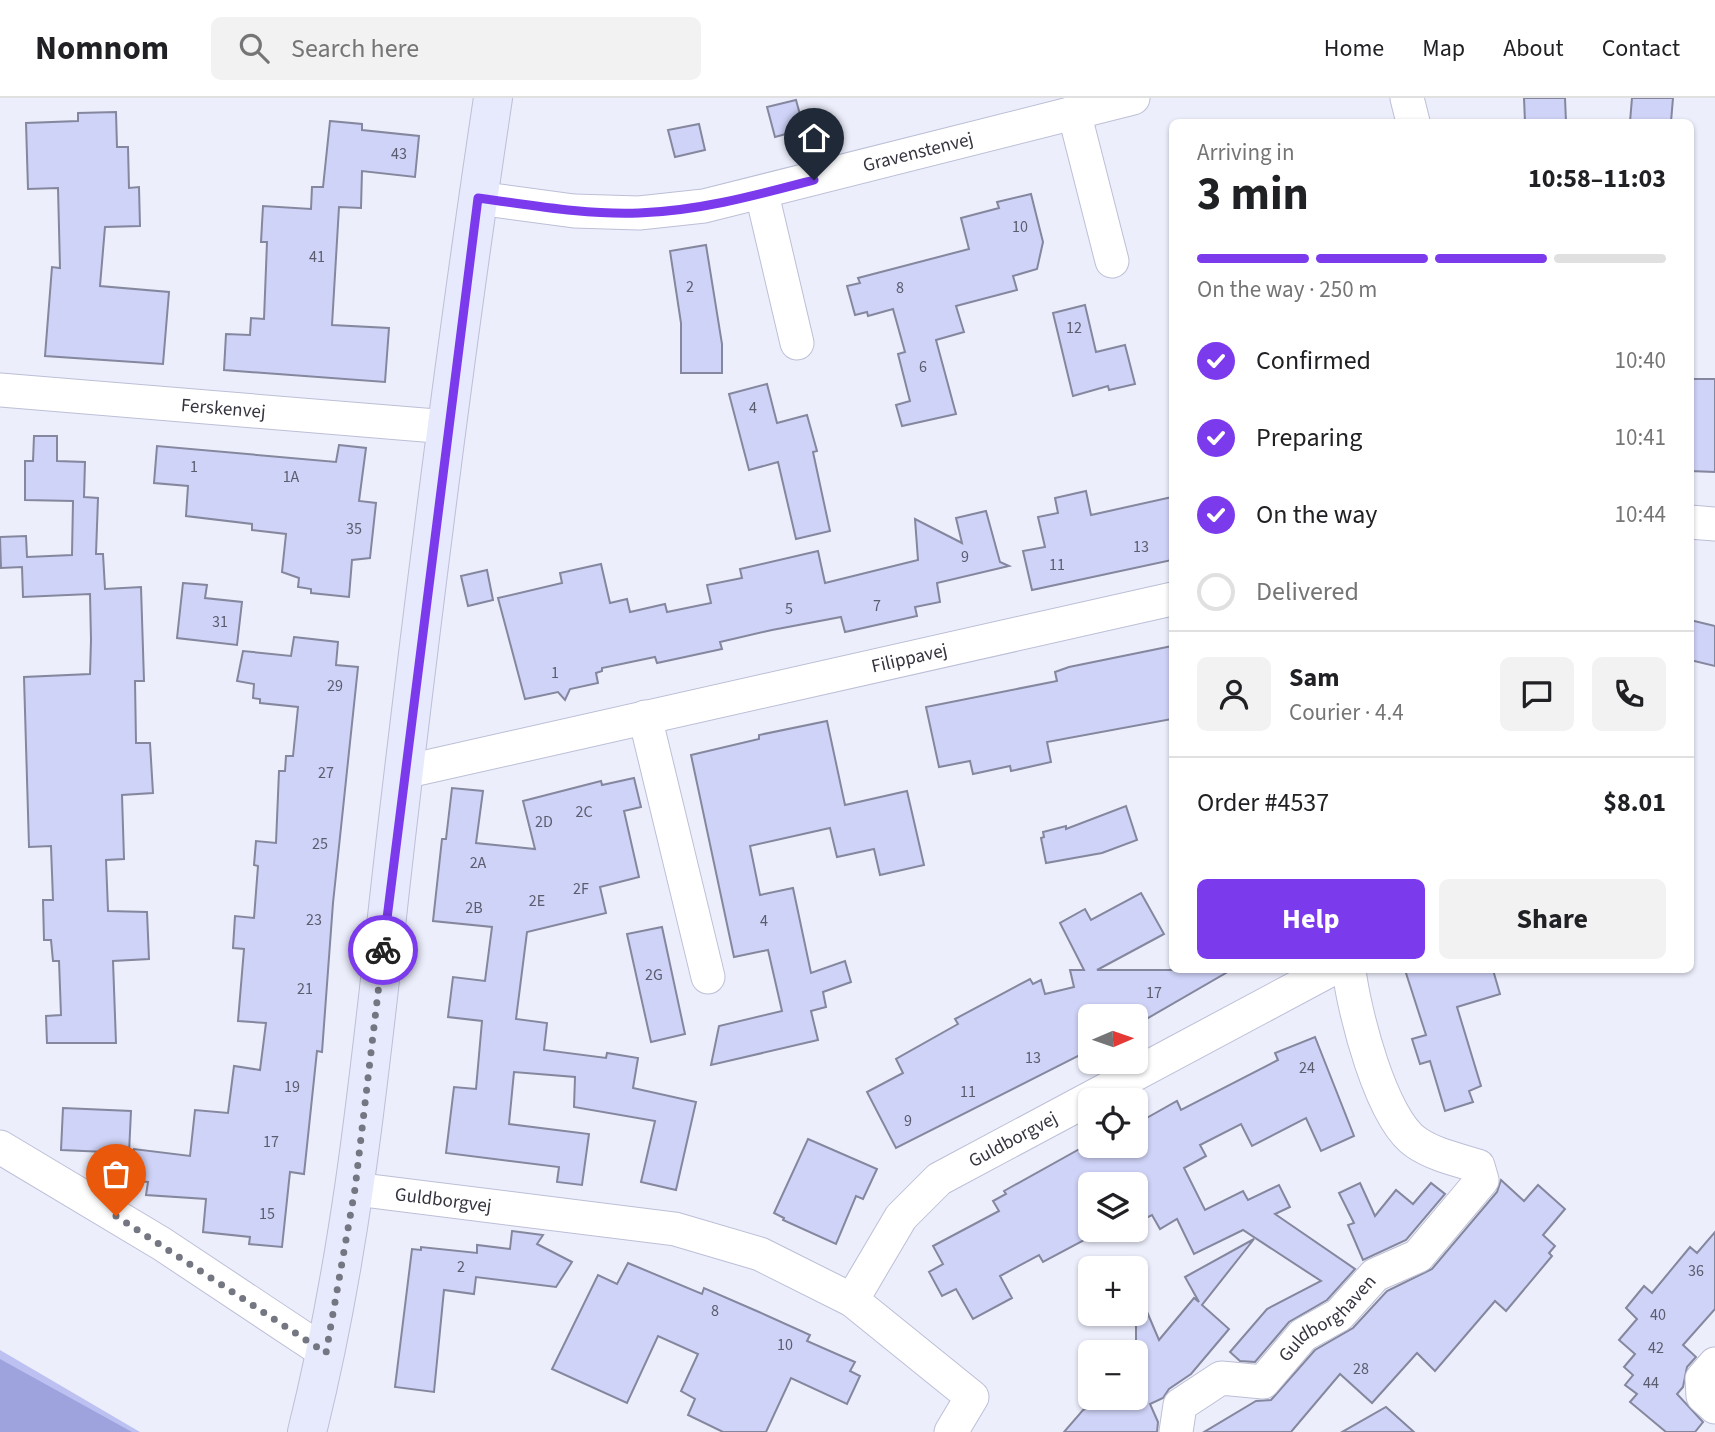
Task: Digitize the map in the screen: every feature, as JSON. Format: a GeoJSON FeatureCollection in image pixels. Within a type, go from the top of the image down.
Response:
{"type":"FeatureCollection","features":[{"type":"Feature","properties":{"kind":"street"},"geometry":{"type":"LineString","coordinates":[[307,1432],[326,1353],[355,1189],[404,772],[493,98]]}},
{"type":"Feature","properties":{"kind":"street","name":"Gravenstenvej"},"geometry":{"type":"LineString","coordinates":[[478,198],[574,211],[639,213],[704,206],[762,194],[1133,98]]}},
{"type":"Feature","properties":{"kind":"street"},"geometry":{"type":"LineString","coordinates":[[1407,98],[1412,119]]}},
{"type":"Feature","properties":{"kind":"street"},"geometry":{"type":"LineString","coordinates":[[1074,112],[1112,261]]}},
{"type":"Feature","properties":{"kind":"street"},"geometry":{"type":"LineString","coordinates":[[762,194],[797,343]]}},
{"type":"Feature","properties":{"kind":"street","name":"Ferskenvej"},"geometry":{"type":"LineString","coordinates":[[0,390],[448,427]]}},
{"type":"Feature","properties":{"kind":"street"},"geometry":{"type":"LineString","coordinates":[[1694,522],[1715,524]]}},
{"type":"Feature","properties":{"kind":"street","name":"Filippavej"},"geometry":{"type":"LineString","coordinates":[[404,772],[1169,600]]}},
{"type":"Feature","properties":{"kind":"street"},"geometry":{"type":"LineString","coordinates":[[645,718],[708,977]]}},
{"type":"Feature","properties":{"kind":"street","name":"Guldborgvej"},"geometry":{"type":"LineString","coordinates":[[852,1300],[901,1217],[939,1179],[1323,973]]}},
{"type":"Feature","properties":{"kind":"street","name":"Guldborghaven"},"geometry":{"type":"LineString","coordinates":[[1176,1432],[1180,1405],[1221,1378],[1263,1382],[1303,1335],[1339,1315],[1375,1275],[1418,1256],[1482,1180],[1478,1167],[1415,1142],[1402,1126],[1382,1089],[1366,1049],[1354,1008],[1349,973]]}},
{"type":"Feature","properties":{"kind":"street"},"geometry":{"type":"LineString","coordinates":[[0,1147],[162,1244],[326,1353]]}},
{"type":"Feature","properties":{"kind":"street","name":"Guldborgvej"},"geometry":{"type":"LineString","coordinates":[[355,1189],[675,1229],[760,1254],[852,1300],[972,1397],[951,1432]]}},
{"type":"Feature","properties":{"kind":"street"},"geometry":{"type":"LineString","coordinates":[[1715,1364],[1702,1379],[1703,1396],[1715,1407]]}},
{"type":"Feature","properties":{"kind":"shaded area"},"geometry":{"type":"Polygon","coordinates":[[[0,1350],[140,1432],[0,1432],[0,1350]]]}},
{"type":"Feature","properties":{"kind":"shaded area"},"geometry":{"type":"Polygon","coordinates":[[[0,1359],[132,1432],[0,1432],[0,1359]]]}},
{"type":"Feature","properties":{"kind":"building"},"geometry":{"type":"Polygon","coordinates":[[[1524,98],[1565,98],[1566,119],[1525,119],[1524,98]]]}},
{"type":"Feature","properties":{"kind":"building"},"geometry":{"type":"Polygon","coordinates":[[[1632,98],[1673,98],[1671,119],[1630,119],[1632,98]]]}},
{"type":"Feature","properties":{"kind":"building"},"geometry":{"type":"Polygon","coordinates":[[[796,100],[804,129],[775,137],[767,107],[796,100]]]}},
{"type":"Feature","properties":{"kind":"building"},"geometry":{"type":"Polygon","coordinates":[[[116,112],[117,147],[128,147],[129,188],[139,187],[140,226],[105,227],[100,286],[169,292],[163,364],[45,356],[52,267],[60,268],[58,188],[28,189],[26,123],[78,121],[78,113],[116,112]]]}},
{"type":"Feature","properties":{"kind":"building"},"geometry":{"type":"Polygon","coordinates":[[[330,121],[362,124],[362,130],[419,136],[415,177],[362,171],[361,208],[339,207],[332,325],[389,328],[385,382],[224,370],[226,334],[250,335],[251,318],[264,319],[267,242],[261,242],[263,206],[311,209],[312,187],[323,187],[330,121]]]}},
{"type":"Feature","properties":{"kind":"building"},"geometry":{"type":"Polygon","coordinates":[[[699,124],[705,150],[675,157],[668,130],[699,124]]]}},
{"type":"Feature","properties":{"kind":"building"},"geometry":{"type":"Polygon","coordinates":[[[1031,194],[1043,242],[1037,269],[1013,276],[1017,290],[956,306],[964,332],[936,340],[956,414],[902,426],[896,405],[910,401],[898,354],[905,352],[893,309],[868,316],[867,312],[855,315],[847,286],[860,283],[858,278],[969,249],[961,218],[999,208],[997,202],[1031,194]]]}},
{"type":"Feature","properties":{"kind":"building"},"geometry":{"type":"Polygon","coordinates":[[[706,245],[722,344],[722,373],[681,373],[681,323],[670,251],[706,245]]]}},
{"type":"Feature","properties":{"kind":"building"},"geometry":{"type":"Polygon","coordinates":[[[1085,305],[1096,352],[1125,345],[1135,384],[1109,390],[1108,386],[1073,396],[1053,313],[1085,305]]]}},
{"type":"Feature","properties":{"kind":"building"},"geometry":{"type":"Polygon","coordinates":[[[1694,379],[1715,379],[1715,472],[1694,471],[1694,379]]]}},
{"type":"Feature","properties":{"kind":"building"},"geometry":{"type":"Polygon","coordinates":[[[767,384],[777,423],[807,415],[817,451],[813,452],[830,531],[796,539],[778,462],[749,470],[729,394],[767,384]]]}},
{"type":"Feature","properties":{"kind":"building"},"geometry":{"type":"Polygon","coordinates":[[[34,436],[57,436],[57,461],[85,462],[84,497],[98,498],[96,554],[103,554],[105,589],[141,587],[144,681],[135,681],[136,743],[150,743],[153,793],[122,795],[124,859],[106,860],[108,911],[147,912],[149,959],[113,961],[116,1043],[47,1043],[46,1016],[61,1015],[59,961],[53,961],[51,940],[44,940],[43,900],[53,900],[51,846],[29,847],[24,677],[90,674],[91,640],[90,594],[23,597],[22,567],[1,568],[0,537],[26,536],[27,557],[72,555],[73,501],[25,500],[25,461],[33,461],[34,436]]]}},
{"type":"Feature","properties":{"kind":"building"},"geometry":{"type":"Polygon","coordinates":[[[339,445],[366,448],[359,501],[376,503],[370,558],[352,560],[349,597],[311,593],[311,589],[298,587],[299,578],[282,572],[286,534],[252,530],[252,524],[186,516],[188,486],[154,483],[157,446],[336,462],[339,445]]]}},
{"type":"Feature","properties":{"kind":"building"},"geometry":{"type":"Polygon","coordinates":[[[1086,491],[1091,515],[1169,498],[1169,561],[1032,590],[1023,551],[1045,547],[1038,517],[1058,513],[1055,498],[1086,491]]]}},
{"type":"Feature","properties":{"kind":"building"},"geometry":{"type":"Polygon","coordinates":[[[986,511],[1000,562],[1009,566],[937,583],[940,602],[915,607],[917,616],[845,632],[841,617],[772,630],[720,642],[722,649],[657,663],[655,657],[602,668],[602,671],[596,673],[598,683],[570,689],[565,700],[558,692],[525,699],[498,598],[562,583],[560,573],[601,564],[610,603],[627,599],[630,612],[665,604],[667,612],[711,603],[707,585],[742,578],[740,569],[818,551],[825,583],[918,560],[915,519],[962,543],[956,518],[986,511]]]}},
{"type":"Feature","properties":{"kind":"building"},"geometry":{"type":"Polygon","coordinates":[[[487,570],[493,600],[468,606],[461,576],[487,570]]]}},
{"type":"Feature","properties":{"kind":"building"},"geometry":{"type":"Polygon","coordinates":[[[183,583],[207,585],[205,598],[242,602],[237,645],[177,638],[183,583]]]}},
{"type":"Feature","properties":{"kind":"building"},"geometry":{"type":"Polygon","coordinates":[[[1694,621],[1715,626],[1715,666],[1694,661],[1694,621]]]}},
{"type":"Feature","properties":{"kind":"building"},"geometry":{"type":"Polygon","coordinates":[[[294,637],[338,642],[336,665],[358,667],[333,903],[322,1052],[317,1051],[304,1174],[290,1172],[282,1247],[249,1244],[250,1237],[203,1232],[206,1199],[146,1195],[148,1182],[136,1181],[136,1177],[132,1177],[134,1149],[190,1156],[195,1110],[228,1113],[234,1066],[260,1070],[266,1023],[238,1021],[244,949],[233,948],[235,916],[254,918],[258,866],[254,865],[256,841],[276,843],[279,771],[285,771],[286,756],[293,756],[298,707],[260,703],[260,699],[253,698],[254,684],[237,681],[243,651],[291,656],[294,637]]]}},
{"type":"Feature","properties":{"kind":"building"},"geometry":{"type":"Polygon","coordinates":[[[1169,647],[1169,720],[1047,742],[1051,762],[1011,771],[1010,766],[973,774],[970,761],[939,767],[926,707],[1057,681],[1055,672],[1169,647]]]}},
{"type":"Feature","properties":{"kind":"building"},"geometry":{"type":"Polygon","coordinates":[[[827,721],[845,805],[907,791],[924,865],[880,875],[874,849],[837,857],[830,828],[750,846],[760,895],[793,888],[811,973],[845,961],[851,982],[823,992],[826,1007],[811,1011],[818,1040],[711,1065],[719,1026],[782,1011],[768,950],[734,957],[691,755],[759,739],[759,735],[827,721]]]}},
{"type":"Feature","properties":{"kind":"building"},"geometry":{"type":"Polygon","coordinates":[[[634,778],[641,807],[624,811],[639,877],[600,887],[606,913],[527,932],[516,1019],[547,1023],[544,1050],[606,1058],[607,1053],[638,1058],[633,1088],[696,1102],[676,1190],[641,1182],[655,1121],[574,1107],[575,1077],[514,1072],[509,1124],[589,1134],[582,1185],[557,1182],[559,1167],[446,1153],[454,1087],[476,1089],[482,1021],[448,1017],[453,977],[485,981],[492,927],[433,921],[442,839],[446,839],[452,788],[483,791],[476,843],[535,849],[523,801],[601,781],[602,785],[634,778]]]}},
{"type":"Feature","properties":{"kind":"building"},"geometry":{"type":"Polygon","coordinates":[[[1126,806],[1137,840],[1102,853],[1046,863],[1041,838],[1044,837],[1043,832],[1066,826],[1066,829],[1126,806]]]}},
{"type":"Feature","properties":{"kind":"building"},"geometry":{"type":"Polygon","coordinates":[[[1141,893],[1164,934],[1097,970],[1226,973],[1148,1018],[1148,1004],[1078,1004],[1078,1056],[896,1148],[867,1092],[903,1073],[896,1059],[958,1024],[955,1019],[1030,979],[1033,984],[1041,980],[1045,994],[1074,987],[1070,970],[1084,970],[1060,923],[1085,909],[1091,920],[1141,893]]]}},
{"type":"Feature","properties":{"kind":"building"},"geometry":{"type":"Polygon","coordinates":[[[662,927],[685,1034],[651,1042],[627,934],[662,927]]]}},
{"type":"Feature","properties":{"kind":"building"},"geometry":{"type":"Polygon","coordinates":[[[1406,973],[1494,973],[1500,994],[1457,1007],[1481,1086],[1469,1091],[1473,1102],[1445,1111],[1430,1061],[1420,1064],[1412,1039],[1426,1035],[1406,973]]]}},
{"type":"Feature","properties":{"kind":"building"},"geometry":{"type":"Polygon","coordinates":[[[1315,1037],[1354,1136],[1321,1151],[1306,1118],[1252,1146],[1241,1124],[1200,1145],[1206,1156],[1184,1168],[1205,1210],[1243,1191],[1248,1200],[1279,1185],[1290,1207],[1275,1214],[1355,1269],[1327,1300],[1289,1322],[1255,1362],[1240,1361],[1230,1352],[1267,1309],[1321,1281],[1243,1230],[1194,1254],[1177,1219],[1160,1229],[1152,1215],[1148,1217],[1148,1172],[1078,1172],[1078,1242],[1081,1242],[1043,1262],[1039,1255],[1000,1276],[1012,1298],[973,1319],[956,1289],[942,1296],[929,1272],[943,1264],[933,1246],[999,1211],[993,1201],[1006,1194],[1004,1191],[1078,1150],[1078,1158],[1148,1158],[1148,1117],[1177,1101],[1181,1110],[1278,1060],[1275,1053],[1315,1037]]]}},
{"type":"Feature","properties":{"kind":"building"},"geometry":{"type":"Polygon","coordinates":[[[63,1108],[131,1111],[129,1153],[61,1150],[63,1108]]]}},
{"type":"Feature","properties":{"kind":"building"},"geometry":{"type":"Polygon","coordinates":[[[808,1139],[877,1169],[863,1199],[856,1196],[836,1244],[783,1220],[784,1218],[774,1213],[808,1139]]]}},
{"type":"Feature","properties":{"kind":"building"},"geometry":{"type":"Polygon","coordinates":[[[1501,1180],[1524,1201],[1538,1185],[1565,1209],[1543,1235],[1555,1246],[1549,1253],[1552,1256],[1506,1311],[1495,1301],[1435,1371],[1417,1353],[1372,1403],[1340,1374],[1291,1432],[1204,1432],[1256,1401],[1271,1400],[1315,1350],[1353,1328],[1387,1291],[1432,1269],[1497,1192],[1501,1180]]]}},
{"type":"Feature","properties":{"kind":"building"},"geometry":{"type":"Polygon","coordinates":[[[1360,1183],[1375,1216],[1396,1190],[1413,1204],[1431,1183],[1445,1194],[1406,1240],[1363,1260],[1348,1225],[1354,1223],[1339,1193],[1360,1183]]]}},
{"type":"Feature","properties":{"kind":"building"},"geometry":{"type":"Polygon","coordinates":[[[512,1231],[543,1235],[537,1244],[572,1262],[556,1287],[476,1277],[474,1294],[444,1290],[434,1392],[395,1387],[412,1249],[421,1250],[421,1247],[477,1253],[477,1245],[510,1249],[512,1231]]]}},
{"type":"Feature","properties":{"kind":"building"},"geometry":{"type":"Polygon","coordinates":[[[1715,1232],[1715,1309],[1683,1345],[1696,1357],[1687,1367],[1683,1387],[1677,1394],[1703,1422],[1695,1432],[1666,1432],[1630,1402],[1637,1394],[1625,1385],[1633,1375],[1624,1367],[1635,1354],[1619,1340],[1637,1319],[1626,1308],[1644,1286],[1652,1293],[1690,1247],[1697,1253],[1715,1232]]]}},
{"type":"Feature","properties":{"kind":"building"},"geometry":{"type":"Polygon","coordinates":[[[1254,1239],[1202,1305],[1229,1329],[1191,1374],[1169,1389],[1163,1398],[1150,1404],[1158,1422],[1157,1432],[1064,1432],[1083,1410],[1148,1410],[1148,1340],[1136,1340],[1136,1326],[1148,1326],[1148,1314],[1159,1340],[1194,1298],[1199,1302],[1185,1277],[1254,1239]]]}},
{"type":"Feature","properties":{"kind":"building"},"geometry":{"type":"Polygon","coordinates":[[[628,1263],[702,1294],[704,1288],[810,1335],[807,1341],[855,1362],[850,1371],[860,1376],[847,1404],[791,1378],[766,1432],[723,1432],[688,1415],[695,1399],[681,1391],[698,1354],[658,1336],[627,1403],[552,1369],[598,1275],[617,1284],[628,1263]]]}},
{"type":"Feature","properties":{"kind":"building"},"geometry":{"type":"Polygon","coordinates":[[[1386,1407],[1414,1432],[1342,1432],[1386,1407]]]}},
{"type":"Feature","properties":{"kind":"way so far"},"geometry":{"type":"LineString","coordinates":[[116,1216],[326,1353],[355,1189],[383,950]]}},
{"type":"Feature","properties":{"kind":"route"},"geometry":{"type":"LineString","coordinates":[[383,950],[478,198],[574,211],[639,213],[704,206],[814,180]]}}]}
